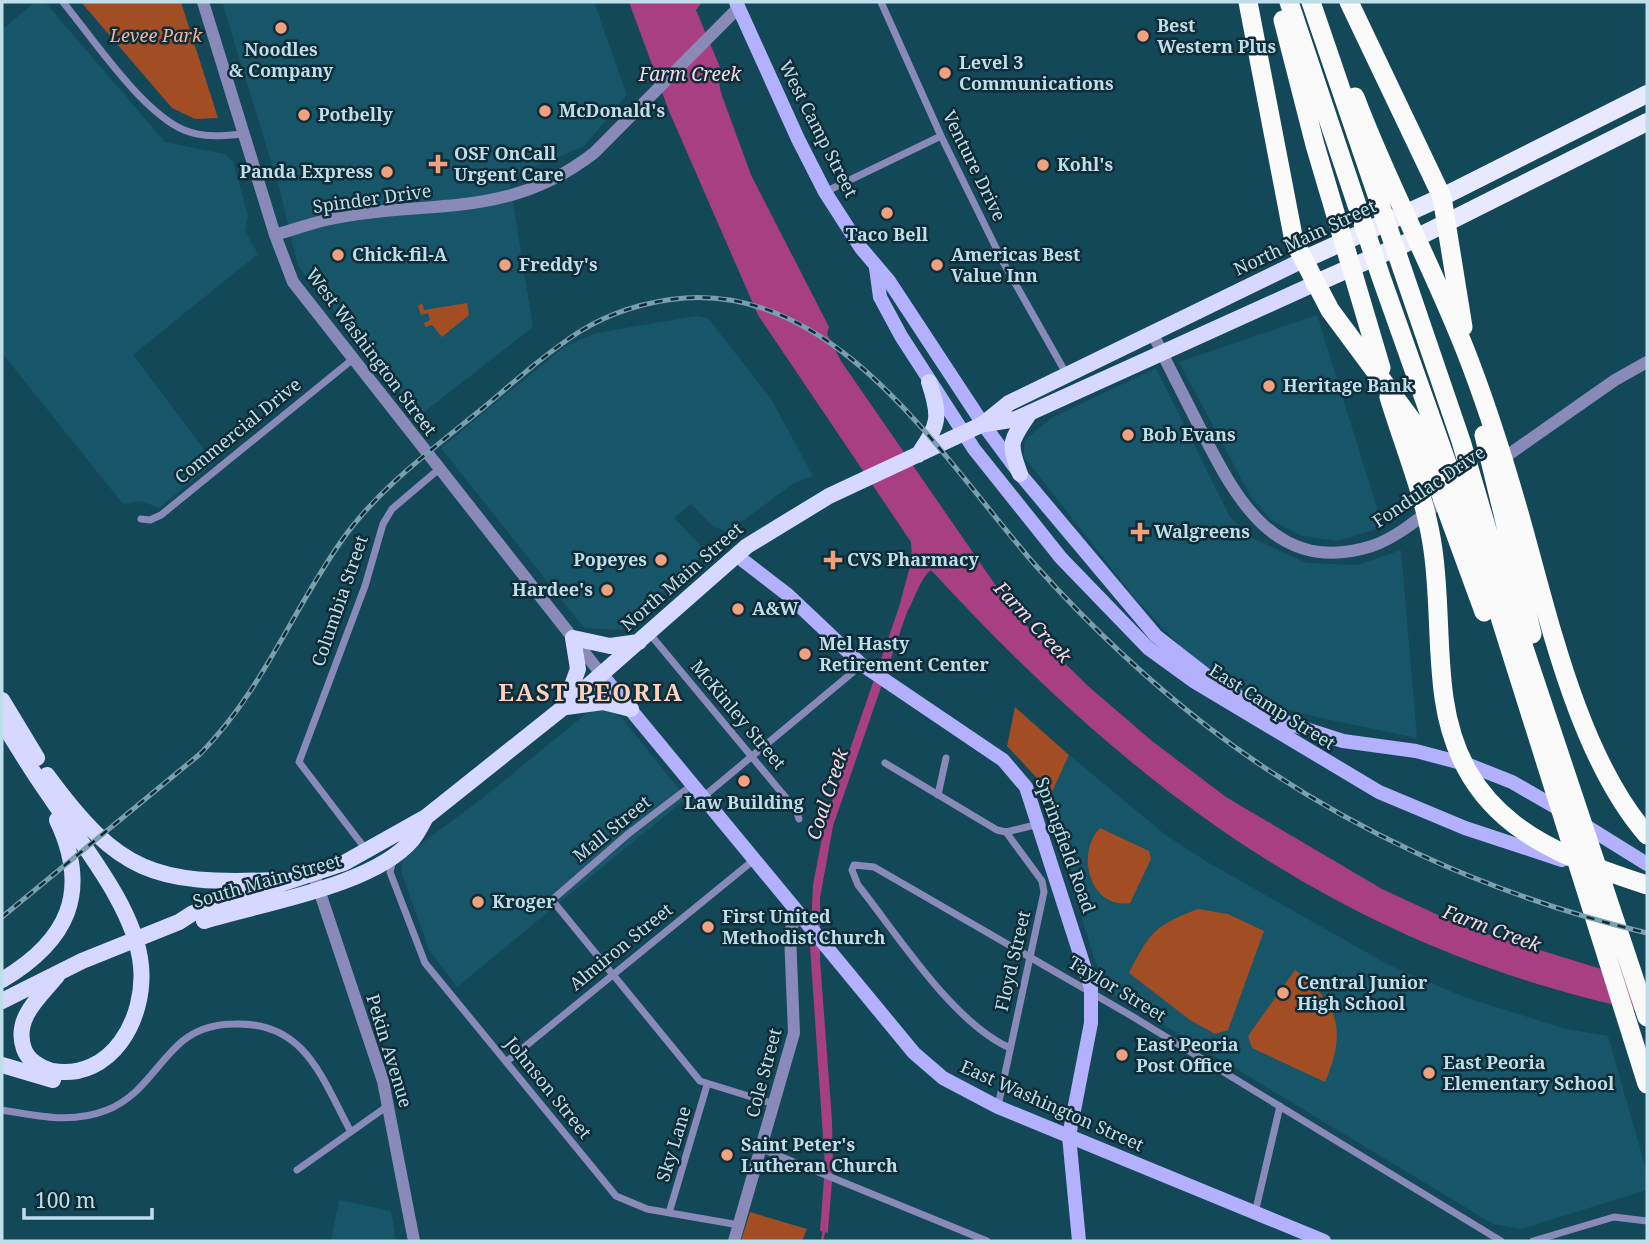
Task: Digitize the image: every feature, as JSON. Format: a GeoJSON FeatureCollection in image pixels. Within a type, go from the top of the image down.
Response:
{"type":"FeatureCollection","features":[{"type":"Feature","properties":{"kind":"highway"},"geometry":{"type":"LineString","coordinates":[[1248,2],[1294,241],[1314,284],[1410,417],[1421,438],[1476,584],[1647,1084]]}},
{"type":"Feature","properties":{"kind":"highway"},"geometry":{"type":"LineString","coordinates":[[1279,2],[1337,215],[1432,540],[1444,696],[1457,751],[1472,779],[1501,816],[1538,843],[1647,886]]}},
{"type":"Feature","properties":{"kind":"highway"},"geometry":{"type":"LineString","coordinates":[[1289,2],[1381,277],[1488,576],[1548,792]]}},
{"type":"Feature","properties":{"kind":"highway"},"geometry":{"type":"LineString","coordinates":[[1311,2],[1461,442],[1546,714],[1576,797],[1610,911],[1647,1017]]}},
{"type":"Feature","properties":{"kind":"highway"},"geometry":{"type":"LineString","coordinates":[[1320,2],[1356,101],[1471,363],[1568,682],[1606,770],[1647,835]]}},
{"type":"Feature","properties":{"kind":"highway"},"geometry":{"type":"LineString","coordinates":[[1349,2],[1442,197],[1471,377],[1493,480],[1545,688],[1546,714]]}},
{"type":"Feature","properties":{"kind":"highway","name":"North Main Street"},"geometry":{"type":"LineString","coordinates":[[1303,260],[1442,197],[1647,94]]}},
{"type":"Feature","properties":{"kind":"highway","name":"North Main Street"},"geometry":{"type":"LineString","coordinates":[[1314,284],[1448,222],[1647,122]]}},
{"type":"Feature","properties":{"kind":"main road","name":"West Camp Street"},"geometry":{"type":"LineString","coordinates":[[740,4],[825,192],[876,268],[889,281],[983,424]]}},
{"type":"Feature","properties":{"kind":"main road","name":"North Main Street"},"geometry":{"type":"LineString","coordinates":[[602,675],[736,555],[806,509],[983,424],[1009,403],[1303,260]]}},
{"type":"Feature","properties":{"kind":"main road","name":"West Camp Street"},"geometry":{"type":"LineString","coordinates":[[876,268],[880,297],[929,382],[964,433]]}},
{"type":"Feature","properties":{"kind":"main road","name":"North Main Street"},"geometry":{"type":"LineString","coordinates":[[983,424],[1016,419],[1314,284]]}},
{"type":"Feature","properties":{"kind":"main road"},"geometry":{"type":"LineString","coordinates":[[918,455],[937,420],[937,405],[929,382]]}},
{"type":"Feature","properties":{"kind":"main road"},"geometry":{"type":"LineString","coordinates":[[1020,474],[1011,444],[1014,434],[1031,412]]}},
{"type":"Feature","properties":{"kind":"main road","name":"East Camp Street"},"geometry":{"type":"LineString","coordinates":[[983,424],[1020,474],[1156,636],[1224,689],[1310,732],[1343,741],[1416,751],[1487,771],[1555,806],[1647,864]]}},
{"type":"Feature","properties":{"kind":"main road","name":"East Camp Street"},"geometry":{"type":"LineString","coordinates":[[964,433],[1030,521],[1090,589],[1140,640],[1195,682],[1348,776],[1408,805],[1465,828],[1647,886]]}},
{"type":"Feature","properties":{"kind":"main road","name":"Springfield Road"},"geometry":{"type":"LineString","coordinates":[[736,555],[788,595],[842,648],[881,678],[1010,765],[1025,784],[1092,992],[1091,1023],[1069,1136],[1079,1241]]}},
{"type":"Feature","properties":{"kind":"main road"},"geometry":{"type":"LineString","coordinates":[[631,709],[603,702],[564,707],[578,670],[579,660],[573,639],[610,646],[644,638]]}},
{"type":"Feature","properties":{"kind":"main road","name":"South Main Street"},"geometry":{"type":"LineString","coordinates":[[179,922],[199,922],[315,882],[426,817],[602,675]]}},
{"type":"Feature","properties":{"kind":"main road","name":"East Washington Street"},"geometry":{"type":"LineString","coordinates":[[602,675],[929,1068],[998,1107],[1324,1241]]}},
{"type":"Feature","properties":{"kind":"main road"},"geometry":{"type":"LineString","coordinates":[[2,700],[42,777],[69,852],[72,896],[65,920],[51,943],[26,965],[2,979]]}},
{"type":"Feature","properties":{"kind":"main road"},"geometry":{"type":"LineString","coordinates":[[2,722],[42,777],[128,912],[145,946],[146,1000],[140,1023],[124,1051],[105,1069],[85,1077],[58,1080],[2,1066]]}},
{"type":"Feature","properties":{"kind":"main road"},"geometry":{"type":"LineString","coordinates":[[42,777],[92,832],[122,856],[151,870],[204,881],[294,880]]}},
{"type":"Feature","properties":{"kind":"main road","name":"South Main Street"},"geometry":{"type":"LineString","coordinates":[[2,1001],[61,971],[179,922],[193,913],[294,880],[330,887],[358,875],[412,841],[426,817]]}},
{"type":"Feature","properties":{"kind":"main road"},"geometry":{"type":"LineString","coordinates":[[61,971],[28,1010],[21,1035],[25,1051],[38,1065],[66,1072],[96,1065],[121,1042],[135,1014],[145,971]]}},
{"type":"Feature","properties":{"kind":"street"},"geometry":{"type":"LineString","coordinates":[[63,2],[157,113],[187,132],[206,136],[243,134]]}},
{"type":"Feature","properties":{"kind":"street","name":"West Washington Street"},"geometry":{"type":"LineString","coordinates":[[203,2],[275,235],[293,282],[602,675]]}},
{"type":"Feature","properties":{"kind":"street","name":"Venture Drive"},"geometry":{"type":"LineString","coordinates":[[881,2],[941,136],[1003,261],[1067,376]]}},
{"type":"Feature","properties":{"kind":"street","name":"Spinder Drive"},"geometry":{"type":"LineString","coordinates":[[275,235],[327,219],[520,195],[572,170],[713,36],[740,4]]}},
{"type":"Feature","properties":{"kind":"street"},"geometry":{"type":"LineString","coordinates":[[825,192],[941,136]]}},
{"type":"Feature","properties":{"kind":"street","name":"Fondulac Drive"},"geometry":{"type":"LineString","coordinates":[[1153,334],[1234,493],[1255,520],[1275,536],[1301,547],[1338,552],[1371,546],[1409,524],[1615,380],[1647,362]]}},
{"type":"Feature","properties":{"kind":"street","name":"Commercial Drive"},"geometry":{"type":"LineString","coordinates":[[141,519],[150,520],[161,515],[353,359]]}},
{"type":"Feature","properties":{"kind":"street","name":"Columbia Street"},"geometry":{"type":"LineString","coordinates":[[368,851],[299,762],[365,586],[383,524],[392,509],[439,469]]}},
{"type":"Feature","properties":{"kind":"street","name":"McKinley Street"},"geometry":{"type":"LineString","coordinates":[[644,638],[752,757],[796,810],[799,820]]}},
{"type":"Feature","properties":{"kind":"street"},"geometry":{"type":"LineString","coordinates":[[703,797],[853,672]]}},
{"type":"Feature","properties":{"kind":"street"},"geometry":{"type":"LineString","coordinates":[[938,795],[946,758]]}},
{"type":"Feature","properties":{"kind":"street"},"geometry":{"type":"LineString","coordinates":[[885,763],[998,830],[1006,832],[1040,824]]}},
{"type":"Feature","properties":{"kind":"street","name":"Mall Street"},"geometry":{"type":"LineString","coordinates":[[613,974],[552,900],[628,834],[692,784]]}},
{"type":"Feature","properties":{"kind":"street","name":"Floyd Street"},"geometry":{"type":"LineString","coordinates":[[998,1107],[1043,887],[1006,832]]}},
{"type":"Feature","properties":{"kind":"street","name":"Johnson Street"},"geometry":{"type":"LineString","coordinates":[[401,848],[390,869],[425,963],[616,1196],[636,1206],[739,1225]]}},
{"type":"Feature","properties":{"kind":"street","name":"Almiron Street"},"geometry":{"type":"LineString","coordinates":[[506,1062],[756,858]]}},
{"type":"Feature","properties":{"kind":"street","name":"Taylor Street"},"geometry":{"type":"LineString","coordinates":[[1010,1048],[976,1029],[940,988],[858,885],[852,870],[854,865],[874,867],[1092,992],[1501,1241]]}},
{"type":"Feature","properties":{"kind":"street"},"geometry":{"type":"LineString","coordinates":[[358,875],[369,871],[382,873],[396,890]]}},
{"type":"Feature","properties":{"kind":"street","name":"Pekin Avenue"},"geometry":{"type":"LineString","coordinates":[[315,882],[389,1105],[414,1241]]}},
{"type":"Feature","properties":{"kind":"street","name":"Cole Street"},"geometry":{"type":"LineString","coordinates":[[734,1241],[794,1033],[790,934],[792,925],[806,919]]}},
{"type":"Feature","properties":{"kind":"street"},"geometry":{"type":"LineString","coordinates":[[613,974],[707,1085],[774,1104]]}},
{"type":"Feature","properties":{"kind":"street"},"geometry":{"type":"LineString","coordinates":[[2,1110],[67,1118],[100,1113],[122,1103],[152,1079],[177,1046],[194,1032],[215,1025],[256,1025],[283,1034],[310,1057],[351,1132]]}},
{"type":"Feature","properties":{"kind":"street","name":"Sky Lane"},"geometry":{"type":"LineString","coordinates":[[669,1213],[707,1085]]}},
{"type":"Feature","properties":{"kind":"street"},"geometry":{"type":"LineString","coordinates":[[297,1170],[389,1105]]}},
{"type":"Feature","properties":{"kind":"street"},"geometry":{"type":"LineString","coordinates":[[1254,1213],[1280,1105]]}},
{"type":"Feature","properties":{"kind":"street"},"geometry":{"type":"LineString","coordinates":[[762,1149],[987,1241]]}},
{"type":"Feature","properties":{"kind":"street"},"geometry":{"type":"LineString","coordinates":[[1533,1241],[1614,1217],[1647,1221]]}},
{"type":"Feature","properties":{"kind":"shaded area"},"geometry":{"type":"Polygon","coordinates":[[[35,2],[45,2],[165,142],[224,154],[233,161],[248,216],[245,231],[258,254],[133,355],[214,463],[159,508],[141,501],[123,504],[2,353],[2,30],[35,2]]]}},
{"type":"Feature","properties":{"kind":"shaded area"},"geometry":{"type":"Polygon","coordinates":[[[222,2],[594,2],[627,95],[584,146],[509,178],[533,327],[419,416],[298,266],[279,187],[222,2]]]}},
{"type":"Feature","properties":{"kind":"shaded area"},"geometry":{"type":"Polygon","coordinates":[[[1317,315],[1383,527],[1337,541],[1302,536],[1271,520],[1251,497],[1179,362],[1317,315]]]}},
{"type":"Feature","properties":{"kind":"shaded area"},"geometry":{"type":"Polygon","coordinates":[[[697,316],[708,318],[771,399],[813,476],[794,483],[728,532],[714,527],[691,504],[674,518],[701,546],[698,562],[621,630],[584,628],[441,448],[564,347],[596,333],[697,316]]]}},
{"type":"Feature","properties":{"kind":"shaded area"},"geometry":{"type":"Polygon","coordinates":[[[1156,368],[1230,517],[1254,539],[1307,563],[1358,565],[1401,550],[1417,738],[1259,702],[1190,657],[1134,597],[1023,456],[1025,440],[1051,418],[1156,368]]]}},
{"type":"Feature","properties":{"kind":"shaded area"},"geometry":{"type":"Polygon","coordinates":[[[597,708],[612,711],[623,719],[682,793],[683,801],[457,987],[429,950],[402,874],[402,858],[484,797],[588,712],[597,708]]]}},
{"type":"Feature","properties":{"kind":"shaded area","name":"Central Junior High School"},"geometry":{"type":"Polygon","coordinates":[[[1069,755],[1167,836],[1209,863],[1387,964],[1464,997],[1566,1029],[1608,1036],[1647,1173],[1647,1190],[1521,1229],[1493,1224],[1104,989],[1046,805],[1069,755]]]}},
{"type":"Feature","properties":{"kind":"shaded area"},"geometry":{"type":"Polygon","coordinates":[[[339,1200],[391,1211],[396,1241],[331,1241],[339,1200]]]}},
{"type":"Feature","properties":{"kind":"green space","name":"Levee Park"},"geometry":{"type":"Polygon","coordinates":[[[81,2],[181,2],[218,118],[195,119],[172,108],[81,2]]]}},
{"type":"Feature","properties":{"kind":"green space"},"geometry":{"type":"Polygon","coordinates":[[[422,303],[424,310],[467,303],[469,315],[442,337],[432,325],[425,327],[424,323],[430,320],[428,313],[421,315],[418,306],[422,303]]]}},
{"type":"Feature","properties":{"kind":"green space"},"geometry":{"type":"Polygon","coordinates":[[[1015,707],[1069,755],[1046,805],[1037,778],[1007,746],[1015,707]]]}},
{"type":"Feature","properties":{"kind":"green space"},"geometry":{"type":"Polygon","coordinates":[[[1100,828],[1149,851],[1151,859],[1130,903],[1116,903],[1105,898],[1096,889],[1091,878],[1089,851],[1092,839],[1100,828]]]}},
{"type":"Feature","properties":{"kind":"green space"},"geometry":{"type":"Polygon","coordinates":[[[1198,909],[1228,914],[1264,931],[1228,1030],[1215,1034],[1190,1020],[1129,973],[1142,948],[1155,932],[1172,920],[1198,909]]]}},
{"type":"Feature","properties":{"kind":"green space"},"geometry":{"type":"Polygon","coordinates":[[[1295,970],[1321,994],[1335,1019],[1336,1048],[1325,1082],[1252,1048],[1248,1036],[1295,970]]]}},
{"type":"Feature","properties":{"kind":"green space"},"geometry":{"type":"Polygon","coordinates":[[[750,1212],[807,1229],[802,1241],[741,1241],[750,1212]]]}},
{"type":"Feature","properties":{"kind":"water","name":"Farm Creek"},"geometry":{"type":"Polygon","coordinates":[[[629,2],[702,2],[696,10],[724,77],[719,82],[721,93],[751,175],[829,327],[827,334],[841,361],[1016,615],[1088,686],[1152,741],[1226,797],[1382,889],[1464,927],[1647,983],[1647,1012],[1538,984],[1437,948],[1342,903],[1253,851],[1168,791],[1087,724],[1008,650],[931,570],[921,583],[907,612],[833,826],[820,898],[820,960],[833,1169],[828,1233],[820,1231],[825,1166],[810,946],[813,885],[825,822],[899,607],[912,559],[911,542],[758,315],[669,111],[629,2]]]}},
{"type":"Feature","properties":{"kind":"waterway","name":"Coal Creek"},"geometry":{"type":"LineString","coordinates":[[822,1241],[824,1231]]}},
{"type":"Feature","properties":{"kind":"railway"},"geometry":{"type":"LineString","coordinates":[[2,917],[200,754],[222,730],[258,679],[340,543],[388,487],[542,359],[579,332],[630,309],[685,298],[741,302],[793,321],[841,351],[886,390],[927,434],[1037,567],[1077,610],[1140,671],[1208,727],[1258,763],[1309,796],[1417,853],[1530,899],[1647,933]]}},
{"type":"Feature","properties":{"kind":"place","name":"Noodles & Company"},"geometry":{"type":"Point","coordinates":[281,28]}},
{"type":"Feature","properties":{"kind":"place","name":"Best Western Plus"},"geometry":{"type":"Point","coordinates":[1143,36]}},
{"type":"Feature","properties":{"kind":"place","name":"Level 3 Communications"},"geometry":{"type":"Point","coordinates":[945,73]}},
{"type":"Feature","properties":{"kind":"place","name":"McDonald's"},"geometry":{"type":"Point","coordinates":[545,111]}},
{"type":"Feature","properties":{"kind":"place","name":"Potbelly"},"geometry":{"type":"Point","coordinates":[304,115]}},
{"type":"Feature","properties":{"kind":"place","name":"OSF OnCall Urgent Care"},"geometry":{"type":"Point","coordinates":[438,164]}},
{"type":"Feature","properties":{"kind":"place","name":"Kohl's"},"geometry":{"type":"Point","coordinates":[1043,165]}},
{"type":"Feature","properties":{"kind":"place","name":"Panda Express"},"geometry":{"type":"Point","coordinates":[387,172]}},
{"type":"Feature","properties":{"kind":"place","name":"Taco Bell"},"geometry":{"type":"Point","coordinates":[887,213]}},
{"type":"Feature","properties":{"kind":"place","name":"Chick-fil-A"},"geometry":{"type":"Point","coordinates":[338,255]}},
{"type":"Feature","properties":{"kind":"place","name":"Freddy's"},"geometry":{"type":"Point","coordinates":[505,265]}},
{"type":"Feature","properties":{"kind":"place","name":"Americas Best Value Inn"},"geometry":{"type":"Point","coordinates":[937,265]}},
{"type":"Feature","properties":{"kind":"place","name":"Heritage Bank"},"geometry":{"type":"Point","coordinates":[1269,386]}},
{"type":"Feature","properties":{"kind":"place","name":"Bob Evans"},"geometry":{"type":"Point","coordinates":[1128,435]}},
{"type":"Feature","properties":{"kind":"place","name":"Walgreens"},"geometry":{"type":"Point","coordinates":[1140,532]}},
{"type":"Feature","properties":{"kind":"place","name":"Popeyes"},"geometry":{"type":"Point","coordinates":[661,560]}},
{"type":"Feature","properties":{"kind":"place","name":"CVS Pharmacy"},"geometry":{"type":"Point","coordinates":[833,560]}},
{"type":"Feature","properties":{"kind":"place","name":"Hardee's"},"geometry":{"type":"Point","coordinates":[607,590]}},
{"type":"Feature","properties":{"kind":"place","name":"A&W"},"geometry":{"type":"Point","coordinates":[738,609]}},
{"type":"Feature","properties":{"kind":"place","name":"Mel Hasty Retirement Center"},"geometry":{"type":"Point","coordinates":[805,654]}},
{"type":"Feature","properties":{"kind":"place","name":"Law Building"},"geometry":{"type":"Point","coordinates":[744,781]}},
{"type":"Feature","properties":{"kind":"place","name":"Kroger"},"geometry":{"type":"Point","coordinates":[478,902]}},
{"type":"Feature","properties":{"kind":"place","name":"First United Methodist Church"},"geometry":{"type":"Point","coordinates":[708,927]}},
{"type":"Feature","properties":{"kind":"place","name":"Central Junior High School"},"geometry":{"type":"Point","coordinates":[1283,993]}},
{"type":"Feature","properties":{"kind":"place","name":"East Peoria Post Office"},"geometry":{"type":"Point","coordinates":[1122,1055]}},
{"type":"Feature","properties":{"kind":"place","name":"East Peoria Elementary School"},"geometry":{"type":"Point","coordinates":[1429,1073]}},
{"type":"Feature","properties":{"kind":"place","name":"Saint Peter's Lutheran Church"},"geometry":{"type":"Point","coordinates":[727,1155]}},
{"type":"Feature","properties":{"kind":"district","name":"EAST PEORIA"},"geometry":{"type":"Point","coordinates":[591,693]}}]}
